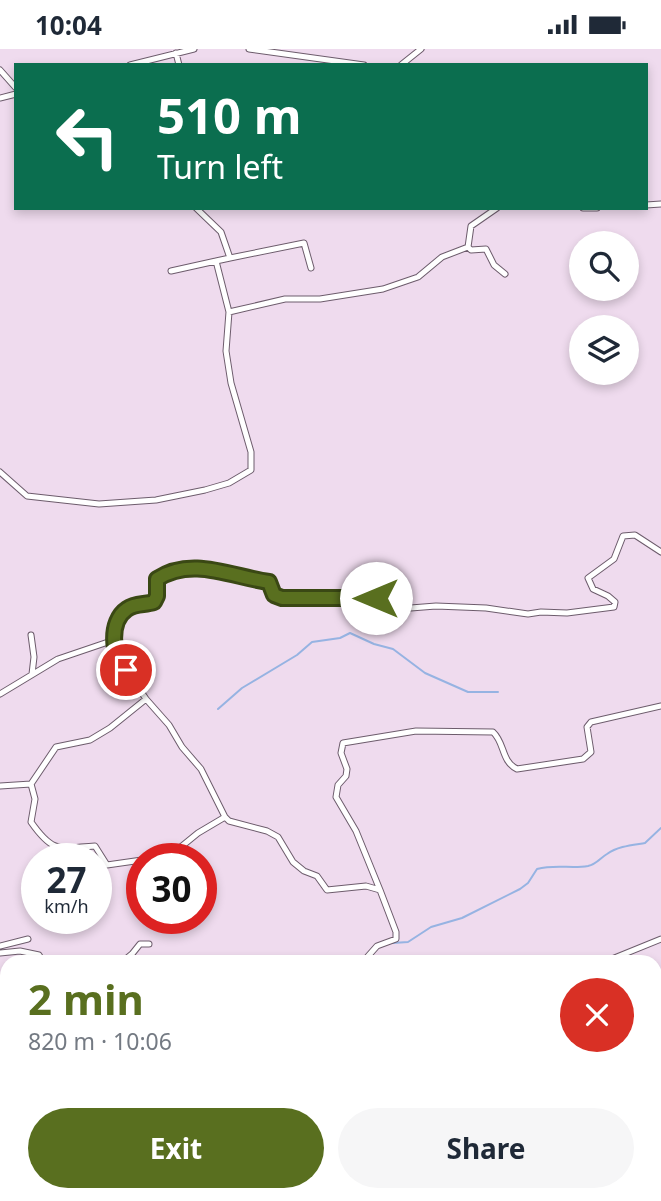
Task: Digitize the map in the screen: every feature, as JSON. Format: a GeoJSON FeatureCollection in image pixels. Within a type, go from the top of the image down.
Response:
{"type":"FeatureCollection","features":[{"type":"Feature","properties":{"kind":"street"},"geometry":{"type":"LineString","coordinates":[[138,63],[194,49]]}},
{"type":"Feature","properties":{"kind":"street"},"geometry":{"type":"LineString","coordinates":[[249,49],[291,52],[353,63]]}},
{"type":"Feature","properties":{"kind":"street"},"geometry":{"type":"LineString","coordinates":[[404,63],[421,49]]}},
{"type":"Feature","properties":{"kind":"street"},"geometry":{"type":"LineString","coordinates":[[176,53],[178,63]]}},
{"type":"Feature","properties":{"kind":"street"},"geometry":{"type":"LineString","coordinates":[[0,70],[14,86]]}},
{"type":"Feature","properties":{"kind":"street"},"geometry":{"type":"LineString","coordinates":[[198,210],[221,232],[230,258]]}},
{"type":"Feature","properties":{"kind":"street"},"geometry":{"type":"LineString","coordinates":[[468,247],[471,226],[494,210]]}},
{"type":"Feature","properties":{"kind":"street"},"geometry":{"type":"LineString","coordinates":[[171,271],[304,243],[311,268]]}},
{"type":"Feature","properties":{"kind":"street"},"geometry":{"type":"LineString","coordinates":[[229,312],[285,299],[320,299],[383,289],[418,277],[450,252],[468,247],[471,250],[486,249],[494,265],[505,274]]}},
{"type":"Feature","properties":{"kind":"street"},"geometry":{"type":"LineString","coordinates":[[0,473],[27,496],[99,504],[156,499],[205,490],[229,483],[248,473],[253,467],[253,461],[236,408],[226,351],[229,312],[216,261]]}},
{"type":"Feature","properties":{"kind":"street"},"geometry":{"type":"LineString","coordinates":[[380,890],[366,886],[327,890],[317,876],[304,871],[293,862],[278,837],[267,831],[229,821],[225,817],[201,769],[120,663],[114,640],[116,625],[125,610],[154,602],[157,596],[157,579],[176,570],[207,568],[269,582],[274,595],[282,598],[372,596],[385,607],[398,609],[436,606],[486,608],[523,614],[563,614],[607,609],[615,605],[611,597],[593,589],[588,578],[614,559],[623,536],[635,535],[661,552]]}},
{"type":"Feature","properties":{"kind":"street"},"geometry":{"type":"LineString","coordinates":[[31,635],[34,657],[32,674]]}},
{"type":"Feature","properties":{"kind":"street"},"geometry":{"type":"LineString","coordinates":[[0,694],[58,659],[114,640]]}},
{"type":"Feature","properties":{"kind":"street"},"geometry":{"type":"LineString","coordinates":[[126,862],[107,865],[95,846],[62,849],[54,847],[31,822],[35,799],[32,784],[56,747],[90,740],[110,728],[146,699]]}},
{"type":"Feature","properties":{"kind":"street"},"geometry":{"type":"LineString","coordinates":[[369,955],[377,946],[396,939],[396,932],[356,831],[336,797],[338,785],[346,776],[347,769],[341,747],[343,743],[416,731],[493,732],[497,735],[507,761],[517,769],[583,759],[591,752],[587,727],[591,722],[661,706]]}},
{"type":"Feature","properties":{"kind":"street"},"geometry":{"type":"LineString","coordinates":[[0,786],[32,784]]}},
{"type":"Feature","properties":{"kind":"street"},"geometry":{"type":"LineString","coordinates":[[186,843],[225,817]]}},
{"type":"Feature","properties":{"kind":"street"},"geometry":{"type":"LineString","coordinates":[[0,946],[28,939]]}},
{"type":"Feature","properties":{"kind":"street"},"geometry":{"type":"LineString","coordinates":[[622,955],[661,939]]}},
{"type":"Feature","properties":{"kind":"street"},"geometry":{"type":"LineString","coordinates":[[131,955],[140,944],[149,944]]}},
{"type":"Feature","properties":{"kind":"street"},"geometry":{"type":"LineString","coordinates":[[0,953],[20,951],[39,955]]}},
{"type":"Feature","properties":{"kind":"waterway"},"geometry":{"type":"LineString","coordinates":[[218,709],[242,688],[297,655],[312,642],[340,638],[350,633],[393,649],[425,673],[468,692],[498,692]]}},
{"type":"Feature","properties":{"kind":"waterway"},"geometry":{"type":"LineString","coordinates":[[393,943],[408,942],[431,927],[462,918],[520,889],[528,883],[537,869],[591,865],[616,849],[645,843],[661,828]]}},
{"type":"Feature","properties":{"kind":"route"},"geometry":{"type":"LineString","coordinates":[[126,670],[117,658],[114,640],[119,618],[132,606],[154,602],[157,596],[157,579],[169,572],[193,568],[216,569],[233,576],[269,582],[274,595],[282,598],[376,598]]}}]}
